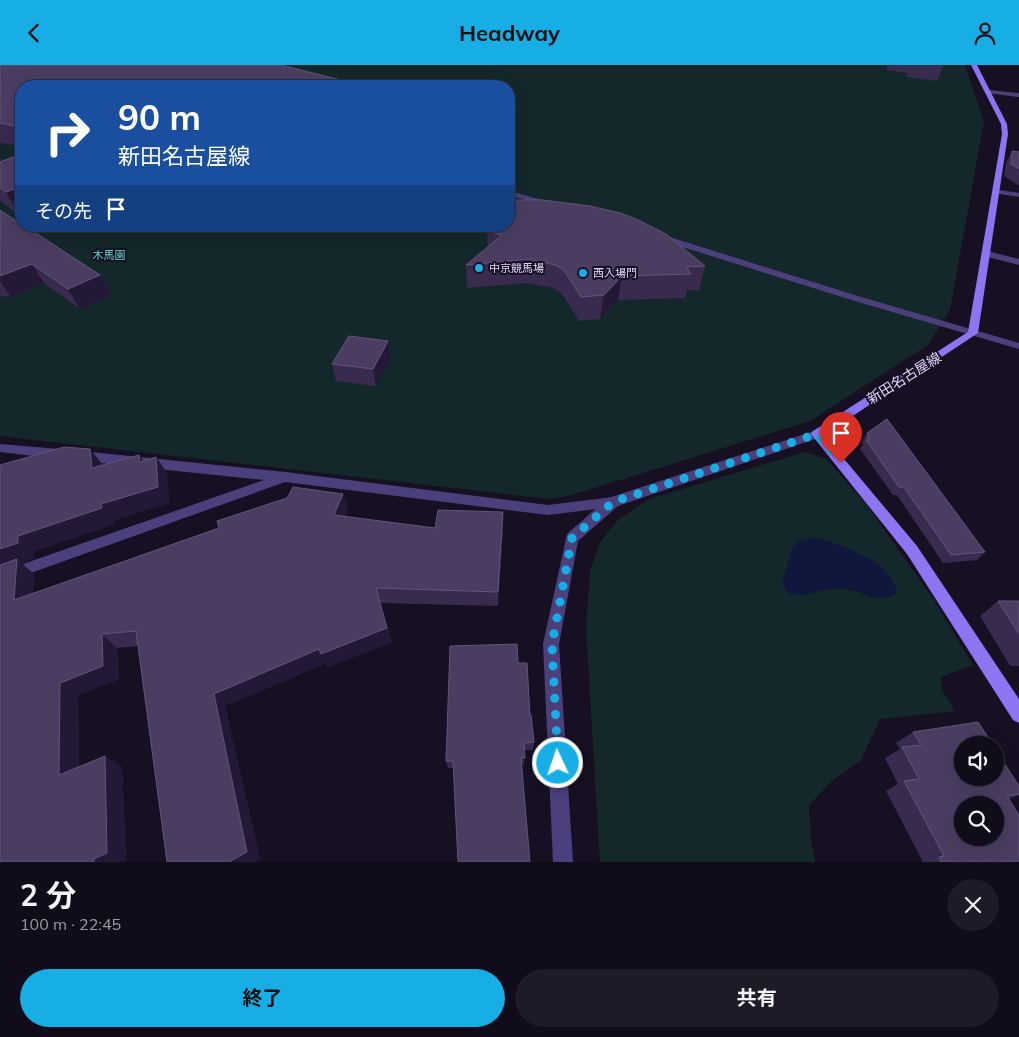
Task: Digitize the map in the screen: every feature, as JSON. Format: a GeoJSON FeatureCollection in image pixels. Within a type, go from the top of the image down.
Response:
{"type":"FeatureCollection","features":[{"type":"Feature","properties":{"kind":"main road"},"geometry":{"type":"LineString","coordinates":[[973,333],[1005,134],[1004,124],[974,65]]}},
{"type":"Feature","properties":{"kind":"main road","name":"新田名古屋線"},"geometry":{"type":"LineString","coordinates":[[817,434],[973,333]]}},
{"type":"Feature","properties":{"kind":"main road"},"geometry":{"type":"LineString","coordinates":[[817,434],[912,550],[1019,714]]}},
{"type":"Feature","properties":{"kind":"street"},"geometry":{"type":"LineString","coordinates":[[989,92],[1019,95]]}},
{"type":"Feature","properties":{"kind":"street"},"geometry":{"type":"LineString","coordinates":[[996,191],[1019,195]]}},
{"type":"Feature","properties":{"kind":"street"},"geometry":{"type":"LineString","coordinates":[[515,195],[555,206]]}},
{"type":"Feature","properties":{"kind":"street"},"geometry":{"type":"LineString","coordinates":[[647,233],[1019,346]]}},
{"type":"Feature","properties":{"kind":"street"},"geometry":{"type":"LineString","coordinates":[[987,254],[1019,262]]}},
{"type":"Feature","properties":{"kind":"street"},"geometry":{"type":"LineString","coordinates":[[0,448],[285,477],[548,510],[613,502],[817,434]]}},
{"type":"Feature","properties":{"kind":"street"},"geometry":{"type":"LineString","coordinates":[[0,578],[285,477]]}},
{"type":"Feature","properties":{"kind":"street"},"geometry":{"type":"LineString","coordinates":[[563,862],[552,644],[572,538],[613,502]]}},
{"type":"Feature","properties":{"kind":"green space","name":"中京競馬場"},"geometry":{"type":"Polygon","coordinates":[[[241,65],[965,65],[984,121],[950,310],[928,345],[810,421],[572,495],[550,499],[0,436],[0,143],[15,144],[15,232],[515,232],[515,80],[295,80],[241,65]]]}},
{"type":"Feature","properties":{"kind":"green space"},"geometry":{"type":"Polygon","coordinates":[[[805,452],[826,459],[864,501],[934,600],[973,665],[941,677],[942,690],[955,711],[880,719],[861,760],[832,781],[809,805],[811,840],[815,862],[600,862],[586,629],[590,570],[601,541],[618,520],[649,499],[805,452]],[[875,562],[800,596],[837,588],[873,598],[875,562]]]}},
{"type":"Feature","properties":{"kind":"water"},"geometry":{"type":"Polygon","coordinates":[[[814,537],[845,547],[875,562],[884,570],[896,586],[896,594],[881,598],[851,589],[837,588],[797,595],[790,594],[782,583],[792,548],[799,541],[814,537]]]}},
{"type":"Feature","properties":{"kind":"building"},"geometry":{"type":"Polygon","coordinates":[[[0,65],[281,65],[341,80],[15,80],[15,126],[0,123],[0,65]]]}},
{"type":"Feature","properties":{"kind":"building"},"geometry":{"type":"Polygon","coordinates":[[[1012,151],[1019,152],[1019,169],[1011,164],[1012,151]]]}},
{"type":"Feature","properties":{"kind":"building"},"geometry":{"type":"Polygon","coordinates":[[[15,156],[15,189],[6,192],[0,188],[0,162],[15,156]]]}},
{"type":"Feature","properties":{"kind":"building"},"geometry":{"type":"Polygon","coordinates":[[[515,200],[543,200],[590,206],[620,213],[666,234],[705,266],[686,267],[691,274],[622,276],[604,295],[581,297],[564,270],[555,265],[528,259],[466,265],[502,235],[491,232],[515,232],[515,200]]]}},
{"type":"Feature","properties":{"kind":"building"},"geometry":{"type":"Polygon","coordinates":[[[0,210],[15,220],[15,232],[34,232],[100,275],[68,289],[32,264],[0,276],[0,210]]]}},
{"type":"Feature","properties":{"kind":"building"},"geometry":{"type":"Polygon","coordinates":[[[349,336],[388,341],[373,369],[332,364],[349,336]]]}},
{"type":"Feature","properties":{"kind":"building"},"geometry":{"type":"Polygon","coordinates":[[[887,419],[985,552],[951,555],[904,487],[899,487],[866,440],[869,440],[867,433],[887,419]]]}},
{"type":"Feature","properties":{"kind":"building"},"geometry":{"type":"Polygon","coordinates":[[[64,447],[90,449],[92,468],[139,455],[140,462],[156,457],[158,487],[101,504],[102,508],[18,536],[18,543],[0,549],[0,465],[64,447]]]}},
{"type":"Feature","properties":{"kind":"building"},"geometry":{"type":"Polygon","coordinates":[[[293,487],[343,494],[334,515],[435,528],[438,510],[503,512],[498,592],[376,588],[387,628],[321,654],[319,649],[214,694],[247,852],[229,862],[167,862],[136,631],[102,634],[103,666],[60,683],[59,775],[105,756],[107,853],[94,859],[94,862],[0,862],[0,565],[17,559],[14,600],[219,528],[217,521],[287,498],[293,487]]]}},
{"type":"Feature","properties":{"kind":"building"},"geometry":{"type":"Polygon","coordinates":[[[998,601],[1019,601],[1019,634],[998,601]]]}},
{"type":"Feature","properties":{"kind":"building"},"geometry":{"type":"Polygon","coordinates":[[[517,644],[518,663],[527,663],[530,715],[534,742],[524,743],[525,758],[521,758],[530,862],[458,862],[453,761],[446,761],[450,646],[517,644]]]}},
{"type":"Feature","properties":{"kind":"building"},"geometry":{"type":"Polygon","coordinates":[[[978,722],[987,736],[954,736],[954,786],[1004,786],[1004,763],[1019,786],[1019,794],[1007,796],[1019,815],[1019,862],[941,862],[939,857],[944,856],[904,781],[919,779],[902,747],[921,745],[913,732],[978,722]]]}},
{"type":"Feature","properties":{"kind":"place","name":"中京競馬場"},"geometry":{"type":"Point","coordinates":[479,268]}},
{"type":"Feature","properties":{"kind":"place","name":"西入場門"},"geometry":{"type":"Point","coordinates":[583,273]}},
{"type":"Feature","properties":{"kind":"route"},"geometry":{"type":"LineString","coordinates":[[558,763],[552,644],[572,538],[613,502],[817,434],[841,463]]}},
{"type":"Feature","properties":{"kind":"park label","name":"木馬園"},"geometry":{"type":"Point","coordinates":[109,255]}}]}
